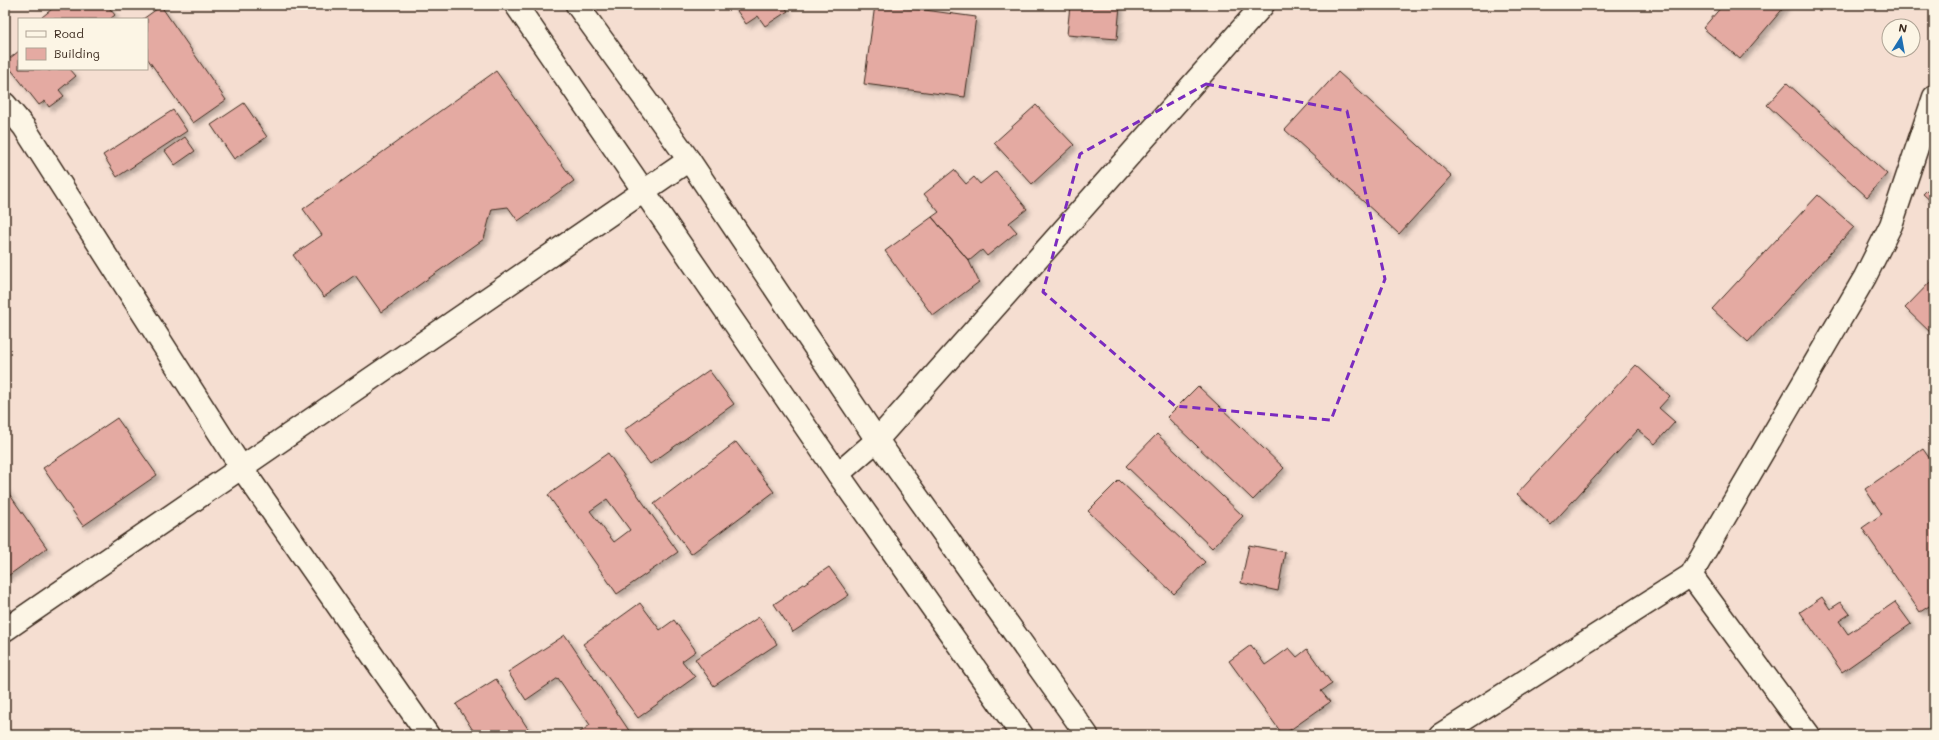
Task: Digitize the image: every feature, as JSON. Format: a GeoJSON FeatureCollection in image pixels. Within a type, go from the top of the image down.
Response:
{"type":"FeatureCollection","features":[{"type":"Feature","properties":{"kind":"street"},"geometry":{"type":"LineString","coordinates":[[516,5],[838,474],[1022,735]]}},
{"type":"Feature","properties":{"kind":"street"},"geometry":{"type":"LineString","coordinates":[[577,5],[689,160],[877,440],[1087,735]]}},
{"type":"Feature","properties":{"kind":"street"},"geometry":{"type":"LineString","coordinates":[[838,474],[877,440],[1257,8]]}},
{"type":"Feature","properties":{"kind":"street"},"geometry":{"type":"LineString","coordinates":[[1440,735],[1691,575],[1865,278],[1891,225],[1934,97]]}},
{"type":"Feature","properties":{"kind":"street"},"geometry":{"type":"LineString","coordinates":[[5,104],[24,127],[241,467],[428,735]]}},
{"type":"Feature","properties":{"kind":"street"},"geometry":{"type":"LineString","coordinates":[[5,630],[689,160]]}},
{"type":"Feature","properties":{"kind":"street"},"geometry":{"type":"LineString","coordinates":[[1691,575],[1809,735]]}},
{"type":"Feature","properties":{"kind":"highlighted area"},"geometry":{"type":"Polygon","coordinates":[[[1206,84],[1347,111],[1385,279],[1331,420],[1175,406],[1043,292],[1080,154],[1206,84]]]}},
{"type":"Feature","properties":{"kind":"building"},"geometry":{"type":"Polygon","coordinates":[[[57,5],[61,5],[65,10],[72,5],[107,5],[115,15],[111,18],[42,17],[57,5]]]}},
{"type":"Feature","properties":{"kind":"building"},"geometry":{"type":"Polygon","coordinates":[[[61,5],[72,5],[65,10],[61,5]]]}},
{"type":"Feature","properties":{"kind":"building"},"geometry":{"type":"Polygon","coordinates":[[[733,5],[783,5],[788,11],[765,26],[758,16],[746,24],[733,5]]]}},
{"type":"Feature","properties":{"kind":"building"},"geometry":{"type":"Polygon","coordinates":[[[875,5],[888,5],[976,17],[965,97],[864,84],[875,5]]]}},
{"type":"Feature","properties":{"kind":"building"},"geometry":{"type":"Polygon","coordinates":[[[1070,5],[1120,5],[1117,39],[1067,35],[1070,5]]]}},
{"type":"Feature","properties":{"kind":"building"},"geometry":{"type":"Polygon","coordinates":[[[1723,5],[1786,5],[1740,59],[1703,28],[1723,5]]]}},
{"type":"Feature","properties":{"kind":"building"},"geometry":{"type":"Polygon","coordinates":[[[161,6],[226,100],[193,123],[148,59],[148,18],[144,18],[161,6]]]}},
{"type":"Feature","properties":{"kind":"building"},"geometry":{"type":"Polygon","coordinates":[[[18,52],[18,70],[71,70],[76,76],[59,90],[64,96],[49,107],[45,101],[39,105],[5,62],[18,52]]]}},
{"type":"Feature","properties":{"kind":"building"},"geometry":{"type":"Polygon","coordinates":[[[496,71],[574,181],[518,221],[508,207],[492,209],[484,239],[381,312],[355,275],[324,297],[293,255],[322,235],[303,209],[496,71]]]}},
{"type":"Feature","properties":{"kind":"building"},"geometry":{"type":"Polygon","coordinates":[[[1338,72],[1452,176],[1399,234],[1285,130],[1338,72]]]}},
{"type":"Feature","properties":{"kind":"building"},"geometry":{"type":"Polygon","coordinates":[[[1787,83],[1887,174],[1867,197],[1767,105],[1787,83]]]}},
{"type":"Feature","properties":{"kind":"building"},"geometry":{"type":"Polygon","coordinates":[[[244,103],[267,137],[234,159],[211,125],[244,103]]]}},
{"type":"Feature","properties":{"kind":"building"},"geometry":{"type":"Polygon","coordinates":[[[1036,105],[1074,145],[1032,184],[994,143],[1036,105]]]}},
{"type":"Feature","properties":{"kind":"building"},"geometry":{"type":"Polygon","coordinates":[[[173,110],[187,131],[117,177],[103,155],[173,110]]]}},
{"type":"Feature","properties":{"kind":"building"},"geometry":{"type":"Polygon","coordinates":[[[185,137],[195,151],[175,165],[165,151],[185,137]]]}},
{"type":"Feature","properties":{"kind":"building"},"geometry":{"type":"Polygon","coordinates":[[[954,170],[966,184],[974,177],[980,184],[996,171],[1027,209],[1009,223],[1017,232],[987,256],[982,250],[969,261],[932,217],[939,212],[924,194],[954,170]]]}},
{"type":"Feature","properties":{"kind":"building"},"geometry":{"type":"Polygon","coordinates":[[[1934,183],[1934,204],[1923,194],[1934,183]]]}},
{"type":"Feature","properties":{"kind":"building"},"geometry":{"type":"Polygon","coordinates":[[[1818,195],[1854,227],[1748,342],[1712,309],[1818,195]]]}},
{"type":"Feature","properties":{"kind":"building"},"geometry":{"type":"Polygon","coordinates":[[[932,217],[969,261],[979,282],[933,316],[885,251],[932,217]]]}},
{"type":"Feature","properties":{"kind":"building"},"geometry":{"type":"Polygon","coordinates":[[[1934,278],[1934,336],[1905,308],[1934,278]]]}},
{"type":"Feature","properties":{"kind":"building"},"geometry":{"type":"Polygon","coordinates":[[[1636,365],[1670,396],[1659,408],[1675,422],[1655,444],[1638,430],[1551,525],[1517,494],[1636,365]]]}},
{"type":"Feature","properties":{"kind":"building"},"geometry":{"type":"Polygon","coordinates":[[[709,370],[734,404],[650,464],[624,430],[709,370]]]}},
{"type":"Feature","properties":{"kind":"building"},"geometry":{"type":"Polygon","coordinates":[[[1198,386],[1284,468],[1253,500],[1167,417],[1198,386]]]}},
{"type":"Feature","properties":{"kind":"building"},"geometry":{"type":"Polygon","coordinates":[[[117,418],[157,475],[83,526],[43,468],[117,418]]]}},
{"type":"Feature","properties":{"kind":"building"},"geometry":{"type":"Polygon","coordinates":[[[1157,434],[1243,516],[1212,548],[1126,466],[1157,434]]]}},
{"type":"Feature","properties":{"kind":"building"},"geometry":{"type":"Polygon","coordinates":[[[736,442],[774,492],[691,554],[654,504],[736,442]]]}},
{"type":"Feature","properties":{"kind":"building"},"geometry":{"type":"Polygon","coordinates":[[[1923,449],[1934,465],[1934,603],[1920,612],[1862,528],[1882,514],[1865,489],[1923,449]]]}},
{"type":"Feature","properties":{"kind":"building"},"geometry":{"type":"Polygon","coordinates":[[[608,453],[678,552],[617,594],[548,495],[608,453]],[[607,499],[590,511],[614,542],[630,530],[607,499]]]}},
{"type":"Feature","properties":{"kind":"building"},"geometry":{"type":"Polygon","coordinates":[[[1119,480],[1205,562],[1174,594],[1088,511],[1119,480]]]}},
{"type":"Feature","properties":{"kind":"building"},"geometry":{"type":"Polygon","coordinates":[[[5,488],[47,548],[5,578],[5,488]]]}},
{"type":"Feature","properties":{"kind":"building"},"geometry":{"type":"Polygon","coordinates":[[[1249,545],[1285,552],[1278,591],[1241,583],[1249,545]]]}},
{"type":"Feature","properties":{"kind":"building"},"geometry":{"type":"Polygon","coordinates":[[[829,567],[849,595],[793,632],[774,604],[829,567]]]}},
{"type":"Feature","properties":{"kind":"building"},"geometry":{"type":"Polygon","coordinates":[[[1822,597],[1830,609],[1841,602],[1850,614],[1839,621],[1848,634],[1895,602],[1911,624],[1842,672],[1800,612],[1822,597]]]}},
{"type":"Feature","properties":{"kind":"building"},"geometry":{"type":"Polygon","coordinates":[[[640,603],[660,630],[674,620],[696,651],[682,661],[695,677],[638,718],[583,644],[640,603]]]}},
{"type":"Feature","properties":{"kind":"building"},"geometry":{"type":"Polygon","coordinates":[[[759,617],[777,644],[714,686],[695,659],[759,617]]]}},
{"type":"Feature","properties":{"kind":"building"},"geometry":{"type":"Polygon","coordinates":[[[565,635],[632,735],[576,735],[590,725],[558,678],[526,700],[508,672],[565,635]]]}},
{"type":"Feature","properties":{"kind":"building"},"geometry":{"type":"Polygon","coordinates":[[[1251,645],[1265,665],[1289,648],[1297,657],[1307,649],[1332,684],[1321,691],[1330,702],[1283,735],[1229,661],[1251,645]]]}},
{"type":"Feature","properties":{"kind":"building"},"geometry":{"type":"Polygon","coordinates":[[[496,679],[532,735],[476,735],[456,704],[496,679]]]}}]}
